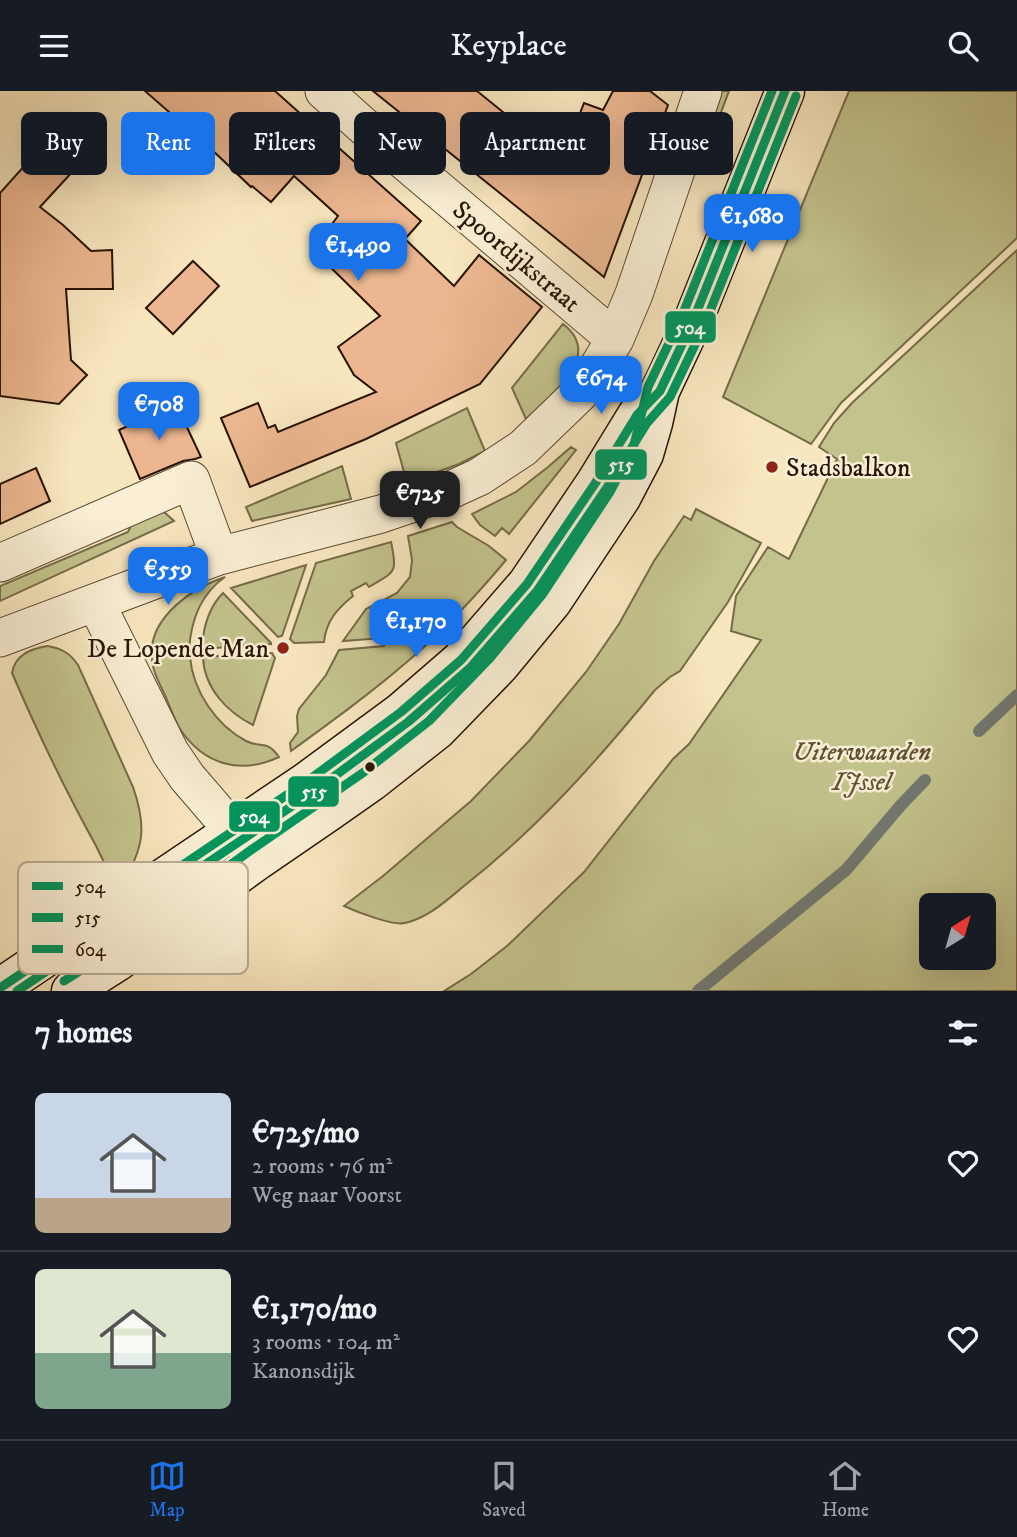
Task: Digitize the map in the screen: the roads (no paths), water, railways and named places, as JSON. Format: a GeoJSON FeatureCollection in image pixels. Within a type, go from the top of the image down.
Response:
{"type":"FeatureCollection","features":[{"type":"Feature","properties":{"kind":"street","name":"Spoordijkstraat"},"geometry":{"type":"LineString","coordinates":[[324,91],[615,338]]}},
{"type":"Feature","properties":{"kind":"street"},"geometry":{"type":"LineString","coordinates":[[0,638],[219,556],[381,514],[446,492],[479,477],[523,448],[580,393],[615,338],[634,294],[703,91]]}},
{"type":"Feature","properties":{"kind":"street"},"geometry":{"type":"LineString","coordinates":[[248,867],[370,782],[437,730],[500,665],[552,602],[621,498],[644,454],[660,391],[693,321],[785,91]]}},
{"type":"Feature","properties":{"kind":"street"},"geometry":{"type":"LineString","coordinates":[[188,862],[306,782],[401,712],[461,660],[527,584],[596,482],[636,415],[660,391]]}},
{"type":"Feature","properties":{"kind":"street"},"geometry":{"type":"LineString","coordinates":[[0,563],[191,480],[219,556]]}},
{"type":"Feature","properties":{"kind":"street"},"geometry":{"type":"LineString","coordinates":[[96,603],[170,752],[187,777],[258,860]]}},
{"type":"Feature","properties":{"kind":"street"},"geometry":{"type":"LineString","coordinates":[[0,988],[21,974]]}},
{"type":"Feature","properties":{"kind":"street"},"geometry":{"type":"LineString","coordinates":[[71,991],[98,974]]}},
{"type":"Feature","properties":{"kind":"waterway"},"geometry":{"type":"LineString","coordinates":[[979,731],[1017,695]]}},
{"type":"Feature","properties":{"kind":"waterway"},"geometry":{"type":"LineString","coordinates":[[698,991],[846,870],[925,780]]}},
{"type":"Feature","properties":{"kind":"place","name":"Stadsbalkon"},"geometry":{"type":"Point","coordinates":[772,467]}},
{"type":"Feature","properties":{"kind":"place","name":"De Lopende Man"},"geometry":{"type":"Point","coordinates":[283,648]}},
{"type":"Feature","properties":{"kind":"park label","name":"Uiterwaarden IJssel"},"geometry":{"type":"Point","coordinates":[862,766]}}]}
